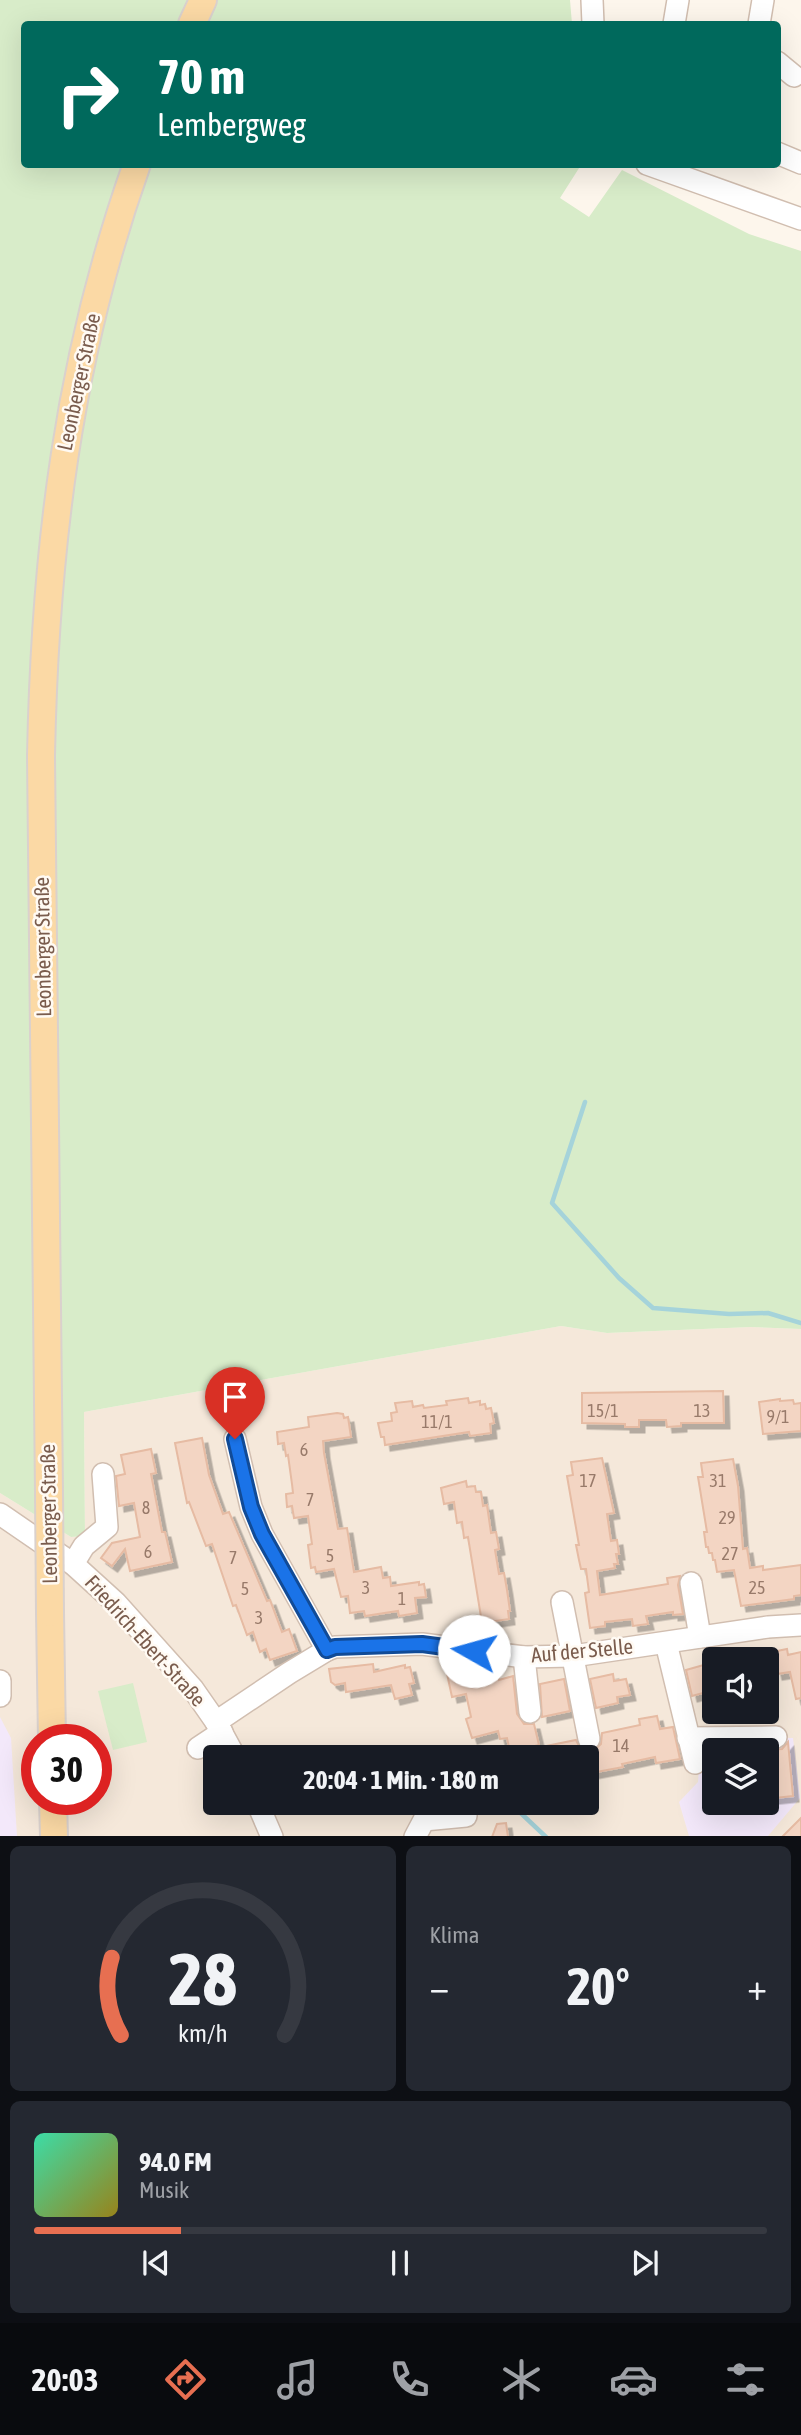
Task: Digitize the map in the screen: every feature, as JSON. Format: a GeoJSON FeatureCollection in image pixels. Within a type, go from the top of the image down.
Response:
{"type":"FeatureCollection","features":[{"type":"Feature","properties":{"kind":"main road"},"geometry":{"type":"LineString","coordinates":[[193,21],[203,0]]}},
{"type":"Feature","properties":{"kind":"main road","name":"Leonberger Straße"},"geometry":{"type":"LineString","coordinates":[[52,1724],[41,769],[43,670],[59,484],[83,352],[103,270],[136,168]]}},
{"type":"Feature","properties":{"kind":"main road"},"geometry":{"type":"LineString","coordinates":[[53,1815],[54,1836]]}},
{"type":"Feature","properties":{"kind":"street"},"geometry":{"type":"LineString","coordinates":[[592,0],[593,21]]}},
{"type":"Feature","properties":{"kind":"street"},"geometry":{"type":"LineString","coordinates":[[674,21],[678,0]]}},
{"type":"Feature","properties":{"kind":"street"},"geometry":{"type":"LineString","coordinates":[[759,21],[762,0]]}},
{"type":"Feature","properties":{"kind":"street"},"geometry":{"type":"LineString","coordinates":[[781,155],[801,163]]}},
{"type":"Feature","properties":{"kind":"street"},"geometry":{"type":"LineString","coordinates":[[658,168],[801,219]]}},
{"type":"Feature","properties":{"kind":"street"},"geometry":{"type":"LineString","coordinates":[[235,1439],[251,1507],[262,1534],[327,1650]]}},
{"type":"Feature","properties":{"kind":"street","name":"Friedrich-Ebert-Straße"},"geometry":{"type":"LineString","coordinates":[[73,1564],[84,1546],[107,1527],[103,1474]]}},
{"type":"Feature","properties":{"kind":"street","name":"Friedrich-Ebert-Straße"},"geometry":{"type":"LineString","coordinates":[[0,1514],[73,1564],[125,1613],[193,1689],[229,1745]]}},
{"type":"Feature","properties":{"kind":"street"},"geometry":{"type":"LineString","coordinates":[[691,1583],[700,1637]]}},
{"type":"Feature","properties":{"kind":"street"},"geometry":{"type":"LineString","coordinates":[[562,1602],[589,1740]]}},
{"type":"Feature","properties":{"kind":"street","name":"Auf der Stelle"},"geometry":{"type":"LineString","coordinates":[[198,1748],[219,1727],[335,1647],[422,1644],[524,1657],[573,1656],[768,1627],[801,1625]]}},
{"type":"Feature","properties":{"kind":"street"},"geometry":{"type":"LineString","coordinates":[[666,1643],[695,1763]]}},
{"type":"Feature","properties":{"kind":"street"},"geometry":{"type":"LineString","coordinates":[[524,1657],[530,1712]]}},
{"type":"Feature","properties":{"kind":"street"},"geometry":{"type":"LineString","coordinates":[[0,1681],[0,1696]]}},
{"type":"Feature","properties":{"kind":"street"},"geometry":{"type":"LineString","coordinates":[[688,1738],[776,1737]]}},
{"type":"Feature","properties":{"kind":"street"},"geometry":{"type":"LineString","coordinates":[[263,1815],[272,1836]]}},
{"type":"Feature","properties":{"kind":"street"},"geometry":{"type":"LineString","coordinates":[[415,1836],[424,1820],[466,1816]]}},
{"type":"Feature","properties":{"kind":"shaded area"},"geometry":{"type":"Polygon","coordinates":[[[561,1326],[607,1333],[751,1327],[801,1329],[801,1836],[0,1836],[0,1493],[71,1537],[85,1536],[84,1412],[561,1326]]]}},
{"type":"Feature","properties":{"kind":"shaded area"},"geometry":{"type":"Polygon","coordinates":[[[0,1717],[11,1738],[17,1836],[0,1836],[0,1717]]]}},
{"type":"Feature","properties":{"kind":"shaded area"},"geometry":{"type":"Polygon","coordinates":[[[701,1737],[793,1738],[800,1798],[768,1836],[689,1836],[679,1802],[698,1782],[701,1737]]]}},
{"type":"Feature","properties":{"kind":"green space"},"geometry":{"type":"Polygon","coordinates":[[[0,0],[570,0],[572,21],[21,21],[21,168],[579,168],[560,198],[589,217],[622,170],[749,234],[801,251],[801,1329],[751,1327],[607,1333],[561,1326],[84,1412],[85,1536],[71,1537],[0,1493],[0,0]]]}},
{"type":"Feature","properties":{"kind":"green space"},"geometry":{"type":"Polygon","coordinates":[[[133,1683],[147,1742],[113,1750],[112,1724],[106,1724],[98,1691],[133,1683]]]}},
{"type":"Feature","properties":{"kind":"building"},"geometry":{"type":"Polygon","coordinates":[[[723,1391],[724,1423],[681,1423],[681,1426],[667,1427],[666,1420],[639,1420],[639,1427],[625,1427],[625,1424],[582,1423],[582,1393],[723,1391]]]}},
{"type":"Feature","properties":{"kind":"building"},"geometry":{"type":"Polygon","coordinates":[[[468,1398],[469,1403],[480,1401],[480,1405],[485,1404],[486,1409],[491,1408],[494,1423],[490,1424],[491,1433],[470,1436],[469,1432],[385,1445],[378,1423],[392,1421],[391,1413],[397,1412],[395,1403],[412,1401],[413,1407],[423,1405],[424,1408],[447,1405],[446,1401],[468,1398]]]}},
{"type":"Feature","properties":{"kind":"building"},"geometry":{"type":"Polygon","coordinates":[[[793,1400],[794,1404],[801,1403],[801,1431],[763,1434],[759,1402],[793,1400]]]}},
{"type":"Feature","properties":{"kind":"building"},"geometry":{"type":"Polygon","coordinates":[[[343,1414],[344,1418],[348,1417],[351,1437],[323,1441],[324,1453],[338,1529],[347,1528],[354,1572],[381,1567],[383,1578],[390,1577],[391,1586],[419,1582],[419,1585],[424,1584],[426,1597],[415,1598],[417,1613],[399,1616],[398,1611],[365,1616],[364,1611],[350,1613],[348,1596],[341,1597],[334,1569],[316,1572],[315,1567],[311,1568],[308,1545],[312,1544],[308,1516],[294,1518],[292,1506],[287,1507],[286,1494],[293,1493],[292,1484],[288,1455],[286,1456],[284,1443],[278,1444],[277,1432],[309,1427],[308,1417],[343,1414]]]}},
{"type":"Feature","properties":{"kind":"building"},"geometry":{"type":"Polygon","coordinates":[[[202,1438],[209,1475],[223,1514],[229,1512],[282,1632],[289,1629],[297,1651],[270,1660],[266,1649],[260,1652],[253,1632],[247,1635],[236,1605],[233,1606],[212,1544],[206,1546],[189,1502],[187,1503],[175,1443],[202,1438]]]}},
{"type":"Feature","properties":{"kind":"building"},"geometry":{"type":"Polygon","coordinates":[[[151,1449],[156,1473],[151,1474],[162,1532],[165,1532],[172,1562],[130,1571],[125,1549],[112,1566],[101,1558],[112,1543],[140,1537],[134,1503],[119,1506],[116,1476],[125,1474],[121,1455],[151,1449]]]}},
{"type":"Feature","properties":{"kind":"building"},"geometry":{"type":"Polygon","coordinates":[[[602,1458],[614,1513],[607,1514],[611,1541],[617,1540],[619,1554],[616,1554],[618,1564],[614,1564],[615,1568],[597,1571],[600,1595],[668,1584],[667,1578],[680,1576],[678,1585],[683,1614],[673,1615],[673,1612],[646,1616],[648,1624],[633,1626],[632,1619],[605,1622],[605,1626],[590,1628],[585,1593],[589,1592],[586,1569],[581,1569],[579,1560],[576,1545],[579,1545],[567,1476],[573,1475],[571,1462],[602,1458]]]}},
{"type":"Feature","properties":{"kind":"building"},"geometry":{"type":"Polygon","coordinates":[[[733,1459],[743,1549],[747,1548],[750,1568],[763,1566],[763,1570],[801,1565],[801,1595],[794,1596],[794,1599],[741,1606],[734,1570],[717,1572],[712,1553],[709,1553],[706,1547],[704,1532],[707,1532],[698,1477],[703,1477],[701,1463],[733,1459]]]}},
{"type":"Feature","properties":{"kind":"building"},"geometry":{"type":"Polygon","coordinates":[[[466,1481],[467,1487],[475,1486],[476,1492],[481,1492],[483,1506],[487,1505],[491,1533],[496,1532],[499,1549],[495,1550],[499,1574],[504,1573],[509,1619],[482,1623],[468,1537],[464,1538],[462,1522],[457,1523],[454,1502],[444,1504],[441,1488],[466,1481]]]}},
{"type":"Feature","properties":{"kind":"building"},"geometry":{"type":"Polygon","coordinates":[[[787,1649],[788,1655],[801,1652],[801,1698],[796,1699],[790,1672],[779,1674],[779,1651],[787,1649]]]}},
{"type":"Feature","properties":{"kind":"building"},"geometry":{"type":"Polygon","coordinates":[[[373,1664],[374,1672],[405,1665],[405,1668],[410,1667],[414,1683],[409,1684],[412,1695],[395,1699],[391,1685],[346,1692],[345,1683],[335,1685],[331,1682],[329,1669],[373,1664]]]}},
{"type":"Feature","properties":{"kind":"building"},"geometry":{"type":"Polygon","coordinates":[[[702,1665],[702,1693],[692,1696],[686,1670],[702,1665]]]}},
{"type":"Feature","properties":{"kind":"building"},"geometry":{"type":"Polygon","coordinates":[[[460,1670],[462,1675],[476,1672],[477,1680],[498,1676],[499,1680],[513,1676],[517,1714],[524,1724],[534,1724],[539,1745],[508,1745],[507,1738],[500,1739],[498,1731],[472,1738],[466,1719],[471,1717],[466,1694],[452,1697],[447,1674],[460,1670]]]}},
{"type":"Feature","properties":{"kind":"building"},"geometry":{"type":"Polygon","coordinates":[[[613,1674],[614,1681],[626,1679],[630,1695],[617,1697],[618,1703],[596,1708],[590,1679],[613,1674]]]}},
{"type":"Feature","properties":{"kind":"building"},"geometry":{"type":"Polygon","coordinates":[[[564,1679],[570,1711],[542,1717],[540,1684],[564,1679]]]}},
{"type":"Feature","properties":{"kind":"building"},"geometry":{"type":"Polygon","coordinates":[[[657,1716],[660,1729],[673,1727],[680,1759],[656,1763],[655,1757],[599,1772],[602,1733],[640,1725],[639,1719],[657,1716]]]}},
{"type":"Feature","properties":{"kind":"building"},"geometry":{"type":"Polygon","coordinates":[[[576,1740],[578,1745],[551,1745],[576,1740]]]}},
{"type":"Feature","properties":{"kind":"building"},"geometry":{"type":"Polygon","coordinates":[[[788,1742],[793,1796],[779,1798],[779,1749],[788,1742]]]}},
{"type":"Feature","properties":{"kind":"building"},"geometry":{"type":"Polygon","coordinates":[[[801,1818],[801,1836],[783,1836],[801,1818]]]}},
{"type":"Feature","properties":{"kind":"building"},"geometry":{"type":"Polygon","coordinates":[[[506,1823],[508,1836],[492,1836],[497,1824],[506,1823]]]}},
{"type":"Feature","properties":{"kind":"waterway"},"geometry":{"type":"LineString","coordinates":[[585,1102],[552,1203],[619,1278],[653,1308],[729,1314],[768,1313],[801,1323]]}},
{"type":"Feature","properties":{"kind":"waterway"},"geometry":{"type":"LineString","coordinates":[[523,1815],[545,1836]]}},
{"type":"Feature","properties":{"kind":"route"},"geometry":{"type":"LineString","coordinates":[[235,1439],[251,1507],[262,1534],[327,1650],[335,1647],[422,1644],[474,1651]]}}]}
